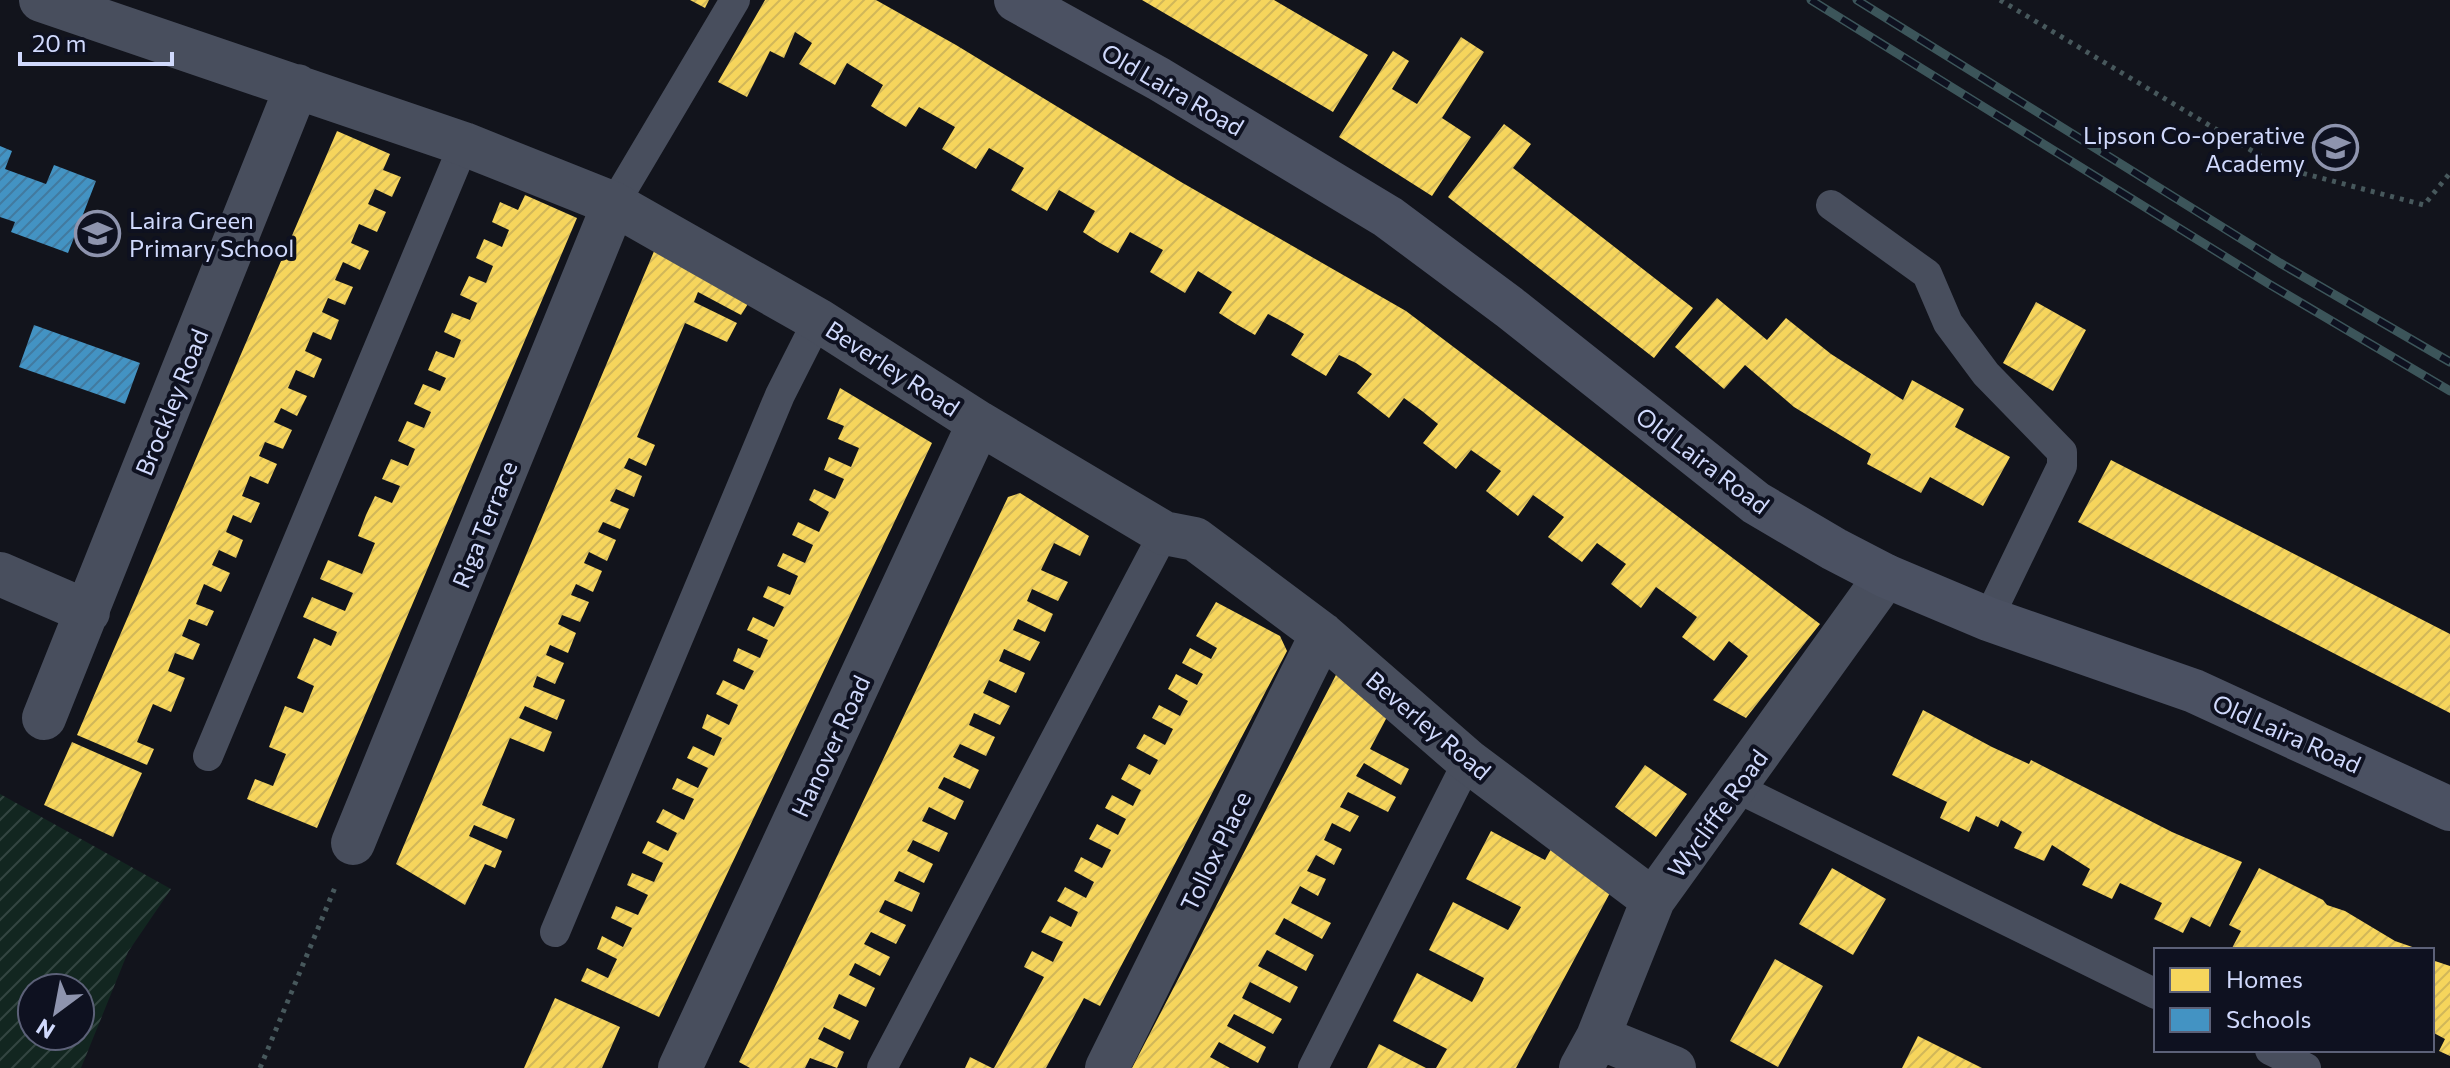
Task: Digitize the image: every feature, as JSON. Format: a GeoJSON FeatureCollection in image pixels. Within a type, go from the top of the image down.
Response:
{"type":"FeatureCollection","features":[{"type":"Feature","properties":{"kind":"main road","name":"Old Laira Road"},"geometry":{"type":"LineString","coordinates":[[1016,0],[1159,79],[1388,217],[1509,307],[1756,503],[1886,576],[1988,619],[2194,691],[2450,809]]}},
{"type":"Feature","properties":{"kind":"street","name":"Beverley Road"},"geometry":{"type":"LineString","coordinates":[[41,0],[464,144],[614,204],[818,320],[979,423],[1164,533],[1195,539],[1322,634],[1468,761],[1653,900]]}},
{"type":"Feature","properties":{"kind":"street","name":"Brockley Road"},"geometry":{"type":"LineString","coordinates":[[44,718],[297,86]]}},
{"type":"Feature","properties":{"kind":"street","name":"Riga Terrace"},"geometry":{"type":"LineString","coordinates":[[353,843],[614,204]]}},
{"type":"Feature","properties":{"kind":"street","name":"Hanover Road"},"geometry":{"type":"LineString","coordinates":[[680,1068],[979,423]]}},
{"type":"Feature","properties":{"kind":"street"},"geometry":{"type":"LineString","coordinates":[[0,574],[88,612]]}},
{"type":"Feature","properties":{"kind":"street","name":"Wycliffe Road"},"geometry":{"type":"LineString","coordinates":[[1589,1052],[1653,900],[1737,788],[1886,576]]}},
{"type":"Feature","properties":{"kind":"street","name":"Tollox Place"},"geometry":{"type":"LineString","coordinates":[[1107,1068],[1322,634]]}},
{"type":"Feature","properties":{"kind":"street"},"geometry":{"type":"LineString","coordinates":[[1589,1052],[1674,1068]]}},
{"type":"Feature","properties":{"kind":"lane"},"geometry":{"type":"LineString","coordinates":[[614,204],[735,0]]}},
{"type":"Feature","properties":{"kind":"lane"},"geometry":{"type":"LineString","coordinates":[[208,756],[464,144]]}},
{"type":"Feature","properties":{"kind":"lane"},"geometry":{"type":"LineString","coordinates":[[1831,205],[1927,274],[1948,323],[1977,361],[2062,452],[2062,466],[1988,619]]}},
{"type":"Feature","properties":{"kind":"lane"},"geometry":{"type":"LineString","coordinates":[[555,932],[780,395],[818,320]]}},
{"type":"Feature","properties":{"kind":"lane"},"geometry":{"type":"LineString","coordinates":[[882,1068],[1164,533]]}},
{"type":"Feature","properties":{"kind":"lane"},"geometry":{"type":"LineString","coordinates":[[1313,1068],[1468,761]]}},
{"type":"Feature","properties":{"kind":"lane"},"geometry":{"type":"LineString","coordinates":[[1737,788],[2154,993]]}},
{"type":"Feature","properties":{"kind":"lane"},"geometry":{"type":"LineString","coordinates":[[2274,1052],[2306,1068]]}},
{"type":"Feature","properties":{"kind":"path"},"geometry":{"type":"LineString","coordinates":[[2000,0],[2279,167],[2424,205],[2450,173]]}},
{"type":"Feature","properties":{"kind":"path"},"geometry":{"type":"LineString","coordinates":[[260,1068],[353,843]]}},
{"type":"Feature","properties":{"kind":"green space"},"geometry":{"type":"Polygon","coordinates":[[[0,794],[171,889],[128,952],[96,1031],[96,972],[16,972],[16,1052],[87,1052],[81,1068],[0,1068],[0,794]]]}},
{"type":"Feature","properties":{"kind":"building: Homes"},"geometry":{"type":"Polygon","coordinates":[[[690,0],[709,0],[705,8],[690,0]]]}},
{"type":"Feature","properties":{"kind":"building: Homes"},"geometry":{"type":"Polygon","coordinates":[[[765,0],[876,0],[1181,182],[1406,311],[1820,624],[1746,718],[1713,700],[1748,656],[1729,641],[1714,661],[1682,637],[1697,617],[1656,587],[1641,608],[1611,584],[1626,564],[1597,543],[1582,562],[1564,549],[1548,537],[1564,517],[1533,495],[1518,516],[1486,491],[1501,471],[1471,450],[1456,469],[1423,443],[1438,424],[1422,411],[1404,398],[1389,418],[1357,393],[1372,374],[1356,363],[1339,355],[1326,376],[1291,355],[1304,334],[1287,324],[1268,314],[1255,335],[1236,324],[1219,313],[1232,292],[1198,271],[1185,293],[1150,272],[1163,250],[1130,232],[1118,253],[1083,232],[1095,211],[1059,190],[1047,211],[1011,190],[1024,168],[989,148],[976,169],[942,149],[955,127],[919,107],[906,127],[871,106],[883,85],[847,63],[835,85],[799,64],[812,43],[795,32],[784,58],[770,51],[747,97],[718,82],[765,0]]]}},
{"type":"Feature","properties":{"kind":"building: Homes"},"geometry":{"type":"Polygon","coordinates":[[[1142,0],[1274,0],[1368,55],[1333,112],[1142,0]]]}},
{"type":"Feature","properties":{"kind":"building: Homes"},"geometry":{"type":"Polygon","coordinates":[[[1461,37],[1484,52],[1442,118],[1471,137],[1432,196],[1339,137],[1393,51],[1409,61],[1392,89],[1417,104],[1461,37]]]}},
{"type":"Feature","properties":{"kind":"building: Homes"},"geometry":{"type":"Polygon","coordinates":[[[1504,124],[1531,144],[1513,168],[1693,308],[1654,358],[1448,197],[1504,124]]]}},
{"type":"Feature","properties":{"kind":"building: Homes"},"geometry":{"type":"Polygon","coordinates":[[[337,131],[390,154],[383,170],[401,177],[392,197],[375,189],[368,204],[386,212],[377,232],[359,224],[351,243],[369,251],[360,270],[343,262],[335,280],[353,287],[345,305],[328,298],[322,312],[339,320],[331,340],[313,332],[305,351],[322,359],[314,378],[296,370],[288,388],[307,396],[297,416],[281,408],[274,422],[292,430],[283,449],[265,442],[259,456],[277,464],[268,484],[250,476],[242,496],[260,503],[251,523],[233,515],[226,532],[243,540],[236,558],[219,550],[212,565],[230,573],[221,592],[204,584],[196,604],[214,611],[207,626],[189,619],[182,636],[200,644],[193,660],[175,653],[168,671],[185,678],[171,712],[153,704],[137,742],[154,749],[147,765],[77,735],[337,131]]]}},
{"type":"Feature","properties":{"kind":"building: Homes"},"geometry":{"type":"Polygon","coordinates":[[[525,195],[577,218],[317,828],[247,799],[255,779],[273,786],[286,754],[269,747],[285,706],[303,713],[314,686],[297,678],[314,638],[331,646],[337,632],[303,617],[312,597],[345,611],[353,593],[320,579],[328,560],[362,574],[375,543],[358,536],[366,515],[375,496],[392,503],[400,486],[382,479],[391,459],[408,466],[415,449],[398,441],[407,421],[424,428],[431,412],[414,404],[423,384],[440,391],[446,378],[428,370],[436,351],[454,358],[461,340],[444,332],[452,313],[470,320],[477,303],[460,295],[469,276],[486,283],[493,266],[476,258],[484,239],[502,247],[509,230],[492,222],[500,202],[518,210],[525,195]]]}},
{"type":"Feature","properties":{"kind":"building: Homes"},"geometry":{"type":"Polygon","coordinates":[[[660,237],[751,299],[741,315],[698,292],[694,302],[737,323],[727,342],[685,323],[637,437],[655,445],[646,466],[629,458],[624,468],[642,476],[634,497],[616,489],[610,501],[629,509],[620,529],[603,522],[598,532],[616,540],[607,561],[589,552],[584,563],[602,571],[593,592],[576,584],[571,595],[589,602],[580,622],[562,615],[558,624],[576,633],[568,653],[550,645],[546,655],[564,663],[555,684],[537,676],[533,687],[565,700],[557,720],[525,706],[519,718],[552,732],[544,752],[510,738],[482,805],[515,819],[507,839],[474,825],[469,836],[502,851],[495,868],[485,864],[465,905],[396,864],[660,237]]]}},
{"type":"Feature","properties":{"kind":"building: Homes"},"geometry":{"type":"Polygon","coordinates":[[[1717,298],[1767,340],[1786,318],[1831,354],[1903,400],[1912,380],[1964,409],[1955,427],[2010,457],[1983,506],[1930,477],[1921,493],[1867,464],[1871,454],[1794,407],[1745,365],[1724,389],[1675,347],[1717,298]]]}},
{"type":"Feature","properties":{"kind":"building: Homes"},"geometry":{"type":"Polygon","coordinates":[[[2036,302],[2086,330],[2053,391],[2003,363],[2036,302]]]}},
{"type":"Feature","properties":{"kind":"building: Homes"},"geometry":{"type":"Polygon","coordinates":[[[840,388],[932,443],[659,1017],[581,981],[587,968],[608,978],[617,959],[597,949],[602,936],[623,947],[632,928],[611,918],[616,906],[638,915],[648,895],[627,885],[632,873],[654,882],[663,863],[642,853],[648,841],[668,851],[677,833],[656,822],[663,809],[684,820],[694,799],[672,789],[677,778],[698,788],[708,768],[687,758],[693,746],[714,756],[722,738],[702,728],[707,714],[729,725],[738,705],[716,694],[723,680],[744,690],[754,671],[733,661],[738,648],[760,658],[768,640],[747,630],[753,617],[774,627],[784,607],[763,597],[768,586],[790,595],[798,576],[777,566],[783,553],[805,563],[813,545],[792,535],[798,522],[819,532],[829,512],[809,500],[814,489],[835,499],[844,479],[824,470],[829,457],[851,467],[859,448],[838,439],[844,426],[827,419],[840,388]]]}},
{"type":"Feature","properties":{"kind":"building: Homes"},"geometry":{"type":"Polygon","coordinates":[[[2111,460],[2450,634],[2450,713],[2078,522],[2111,460]]]}},
{"type":"Feature","properties":{"kind":"building: Homes"},"geometry":{"type":"Polygon","coordinates":[[[1020,493],[1089,536],[1080,556],[1054,543],[1041,570],[1068,582],[1058,601],[1032,589],[1027,601],[1053,614],[1045,632],[1018,619],[1013,630],[1040,642],[1030,661],[1004,649],[999,661],[1025,673],[1016,693],[989,680],[983,693],[1010,706],[1000,725],[974,713],[969,725],[995,737],[986,756],[960,744],[953,757],[979,770],[970,789],[944,777],[938,788],[964,801],[955,820],[929,807],[922,821],[948,833],[939,852],[913,840],[907,851],[933,864],[924,883],[899,871],[894,881],[920,893],[912,912],[885,900],[879,912],[906,925],[896,944],[871,932],[864,944],[890,957],[880,976],[855,963],[849,975],[875,988],[866,1007],[839,994],[833,1008],[859,1021],[850,1040],[824,1027],[818,1039],[844,1052],[837,1068],[810,1058],[805,1068],[750,1068],[739,1062],[1008,497],[1020,493]]]}},
{"type":"Feature","properties":{"kind":"building: Homes"},"geometry":{"type":"Polygon","coordinates":[[[1216,602],[1280,636],[1287,651],[1100,1006],[1084,998],[1046,1068],[994,1068],[1044,977],[1024,967],[1032,951],[1053,962],[1063,942],[1041,932],[1050,916],[1071,927],[1078,912],[1057,901],[1065,887],[1086,898],[1094,882],[1074,871],[1081,857],[1102,868],[1111,850],[1089,839],[1097,824],[1118,835],[1126,819],[1105,808],[1112,795],[1133,806],[1141,790],[1121,779],[1129,764],[1150,775],[1158,760],[1136,748],[1144,734],[1165,745],[1173,729],[1152,718],[1159,705],[1180,716],[1188,701],[1168,689],[1176,674],[1197,685],[1203,674],[1182,663],[1190,648],[1211,659],[1217,648],[1196,636],[1216,602]]]}},
{"type":"Feature","properties":{"kind":"building: Homes"},"geometry":{"type":"Polygon","coordinates":[[[1338,671],[1387,717],[1370,749],[1409,769],[1401,785],[1364,763],[1356,776],[1396,797],[1388,812],[1348,792],[1340,807],[1359,816],[1350,832],[1332,823],[1324,840],[1342,849],[1334,865],[1316,855],[1307,871],[1326,879],[1318,896],[1300,886],[1291,903],[1331,923],[1322,939],[1284,918],[1275,934],[1314,955],[1306,971],[1267,950],[1258,966],[1298,987],[1290,1003],[1250,982],[1242,998],[1282,1019],[1273,1034],[1234,1014],[1227,1026],[1266,1047],[1258,1063],[1219,1042],[1210,1057],[1230,1068],[1132,1068],[1338,671]]]}},
{"type":"Feature","properties":{"kind":"building: Homes"},"geometry":{"type":"Polygon","coordinates":[[[1923,710],[1992,747],[2029,764],[2031,760],[2172,832],[2242,862],[2210,927],[2191,917],[2183,933],[2154,919],[2162,903],[2120,883],[2112,899],[2082,885],[2090,869],[2052,845],[2044,861],[2014,848],[2022,832],[2001,820],[1998,827],[1976,816],[1969,832],[1940,818],[1947,802],[1892,775],[1923,710]]]}},
{"type":"Feature","properties":{"kind":"building: Homes"},"geometry":{"type":"Polygon","coordinates":[[[72,742],[142,773],[113,837],[44,805],[72,742]]]}},
{"type":"Feature","properties":{"kind":"building: Homes"},"geometry":{"type":"Polygon","coordinates":[[[1645,765],[1687,794],[1656,837],[1615,807],[1645,765]]]}},
{"type":"Feature","properties":{"kind":"building: Homes"},"geometry":{"type":"Polygon","coordinates":[[[1491,831],[1545,860],[1555,842],[1611,891],[1516,1068],[1436,1068],[1447,1049],[1393,1021],[1417,973],[1472,1002],[1478,991],[1484,978],[1429,950],[1453,902],[1508,930],[1521,907],[1466,879],[1491,831]]]}},
{"type":"Feature","properties":{"kind":"building: Homes"},"geometry":{"type":"Polygon","coordinates":[[[1832,868],[1886,899],[1853,955],[1799,924],[1832,868]]]}},
{"type":"Feature","properties":{"kind":"building: Homes"},"geometry":{"type":"Polygon","coordinates":[[[2259,868],[2323,900],[2327,905],[2345,911],[2395,941],[2415,948],[2232,948],[2241,931],[2229,925],[2259,868]]]}},
{"type":"Feature","properties":{"kind":"building: Homes"},"geometry":{"type":"Polygon","coordinates":[[[1775,959],[1823,986],[1778,1067],[1730,1041],[1775,959]]]}},
{"type":"Feature","properties":{"kind":"building: Homes"},"geometry":{"type":"Polygon","coordinates":[[[2434,961],[2450,966],[2450,1056],[2439,1051],[2445,1039],[2434,1033],[2434,961]]]}},
{"type":"Feature","properties":{"kind":"building: Homes"},"geometry":{"type":"Polygon","coordinates":[[[555,998],[620,1027],[602,1068],[524,1068],[555,998]]]}},
{"type":"Feature","properties":{"kind":"building: Homes"},"geometry":{"type":"Polygon","coordinates":[[[1918,1036],[1982,1068],[1902,1068],[1918,1036]]]}},
{"type":"Feature","properties":{"kind":"building: Homes"},"geometry":{"type":"Polygon","coordinates":[[[1379,1044],[1426,1068],[1367,1068],[1379,1044]]]}},
{"type":"Feature","properties":{"kind":"building: Homes"},"geometry":{"type":"Polygon","coordinates":[[[970,1057],[992,1068],[965,1068],[970,1057]]]}},
{"type":"Feature","properties":{"kind":"building: Schools"},"geometry":{"type":"Polygon","coordinates":[[[0,146],[12,151],[5,169],[46,184],[54,165],[96,181],[68,253],[11,232],[15,222],[0,217],[0,146]]]}},
{"type":"Feature","properties":{"kind":"building: Schools"},"geometry":{"type":"Polygon","coordinates":[[[34,325],[140,363],[125,404],[19,367],[34,325]]]}},
{"type":"Feature","properties":{"kind":"railway"},"geometry":{"type":"LineString","coordinates":[[1811,0],[2269,284],[2450,391]]}},
{"type":"Feature","properties":{"kind":"railway"},"geometry":{"type":"LineString","coordinates":[[1857,0],[2280,263],[2450,362]]}},
{"type":"Feature","properties":{"kind":"place","name":"Lipson Co-operative Academy"},"geometry":{"type":"Point","coordinates":[2336,148]}},
{"type":"Feature","properties":{"kind":"place","name":"Laira Green Primary School"},"geometry":{"type":"Point","coordinates":[98,233]}}]}
